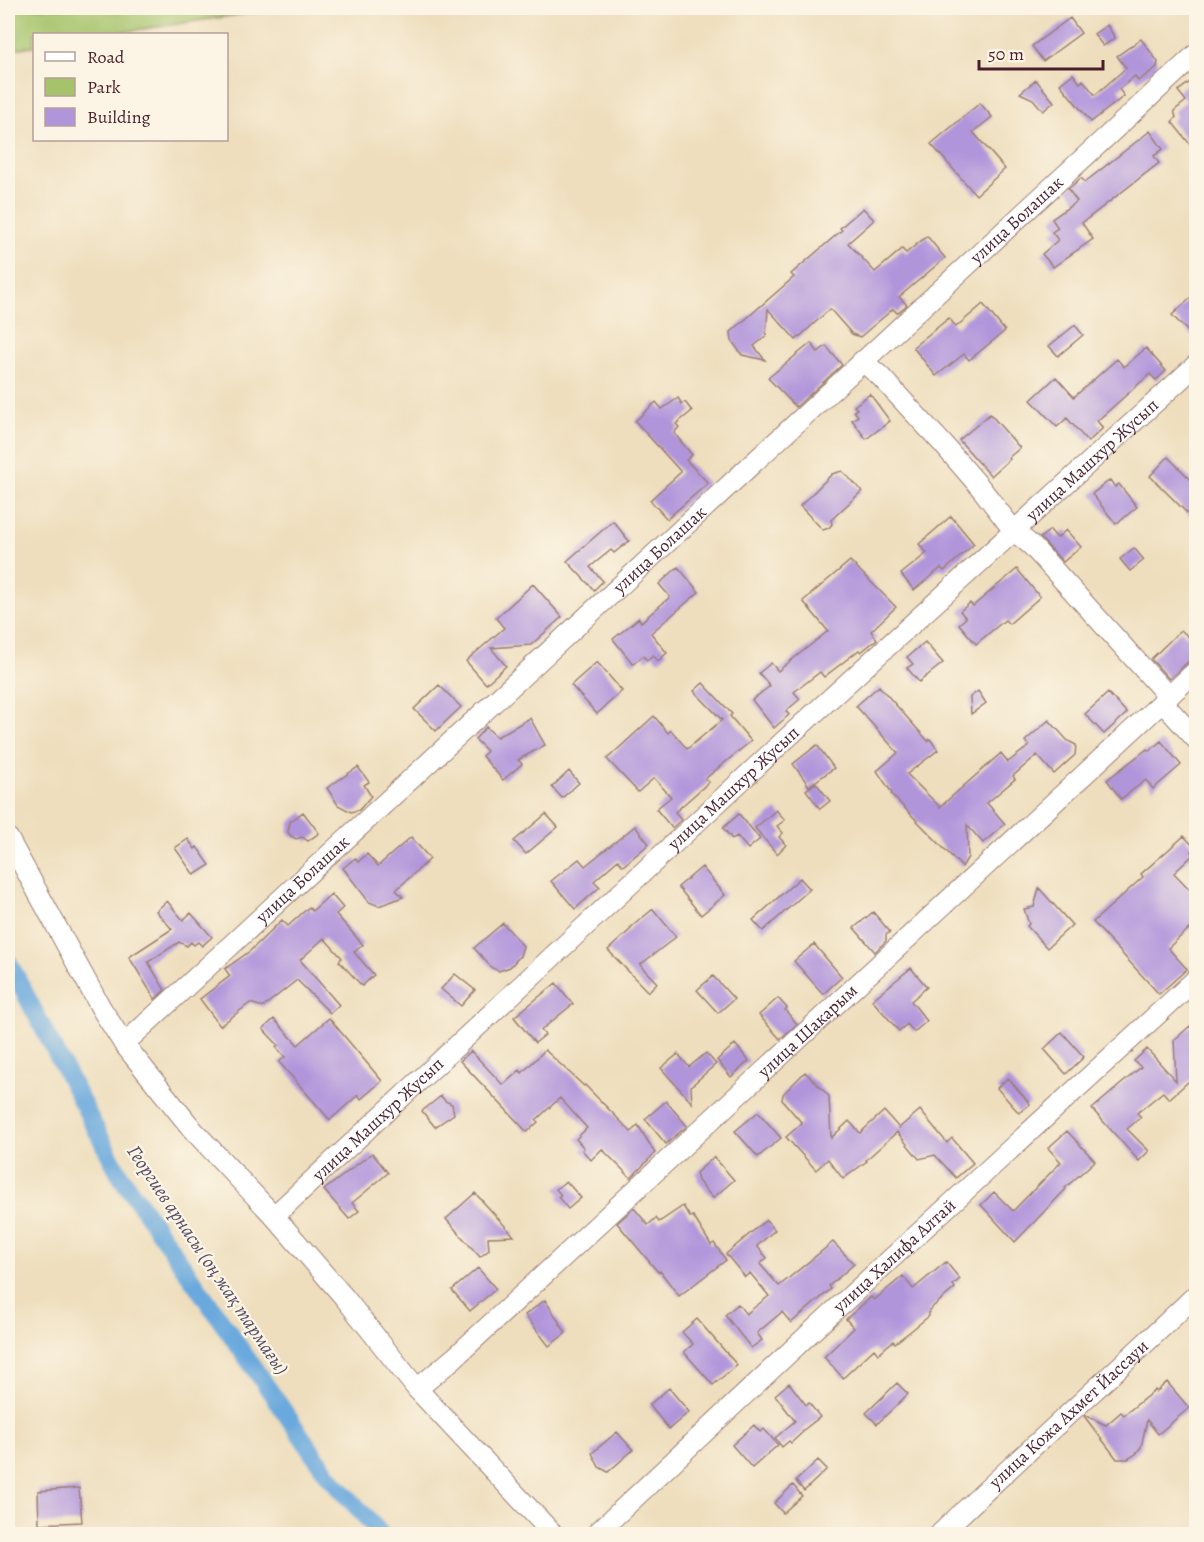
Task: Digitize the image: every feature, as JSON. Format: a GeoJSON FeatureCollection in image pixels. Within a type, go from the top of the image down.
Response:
{"type":"FeatureCollection","features":[{"type":"Feature","properties":{"kind":"street","name":"улица Болашак"},"geometry":{"type":"LineString","coordinates":[[124,1044],[1197,54]]}},
{"type":"Feature","properties":{"kind":"street"},"geometry":{"type":"LineString","coordinates":[[862,362],[880,376],[942,443],[1014,531],[1032,546],[1197,739]]}},
{"type":"Feature","properties":{"kind":"street","name":"улица Машхур Жусып"},"geometry":{"type":"LineString","coordinates":[[274,1216],[778,747],[1197,364]]}},
{"type":"Feature","properties":{"kind":"street","name":"улица Шакарым"},"geometry":{"type":"LineString","coordinates":[[417,1389],[454,1358],[1197,671]]}},
{"type":"Feature","properties":{"kind":"street"},"geometry":{"type":"LineString","coordinates":[[8,838],[101,1008],[124,1044],[193,1130],[274,1216],[344,1297],[417,1389],[553,1534]]}},
{"type":"Feature","properties":{"kind":"street","name":"улица Халифа Алтай"},"geometry":{"type":"LineString","coordinates":[[596,1534],[809,1334],[1197,979]]}},
{"type":"Feature","properties":{"kind":"street","name":"улица Кожа Ахмет Йассауи"},"geometry":{"type":"LineString","coordinates":[[940,1534],[1021,1456],[1130,1359],[1197,1295]]}},
{"type":"Feature","properties":{"kind":"green space"},"geometry":{"type":"Polygon","coordinates":[[[8,8],[285,8],[116,33],[33,33],[33,46],[8,50],[8,8]]]}},
{"type":"Feature","properties":{"kind":"building"},"geometry":{"type":"Polygon","coordinates":[[[1070,18],[1081,33],[1043,61],[1032,46],[1070,18]]]}},
{"type":"Feature","properties":{"kind":"building"},"geometry":{"type":"Polygon","coordinates":[[[1107,25],[1115,38],[1103,46],[1094,34],[1107,25]]]}},
{"type":"Feature","properties":{"kind":"building"},"geometry":{"type":"Polygon","coordinates":[[[1141,39],[1158,62],[1157,67],[1138,81],[1135,76],[1119,89],[1124,96],[1091,122],[1060,84],[1073,74],[1080,83],[1083,80],[1095,95],[1126,68],[1117,56],[1141,39]]]}},
{"type":"Feature","properties":{"kind":"building"},"geometry":{"type":"Polygon","coordinates":[[[1197,77],[1197,153],[1172,122],[1176,117],[1174,111],[1186,101],[1178,91],[1197,77]]]}},
{"type":"Feature","properties":{"kind":"building"},"geometry":{"type":"Polygon","coordinates":[[[1036,80],[1054,102],[1043,111],[1033,99],[1020,93],[1036,80]]]}},
{"type":"Feature","properties":{"kind":"building"},"geometry":{"type":"Polygon","coordinates":[[[980,103],[992,117],[973,132],[1005,169],[976,195],[931,144],[980,103]]]}},
{"type":"Feature","properties":{"kind":"building"},"geometry":{"type":"Polygon","coordinates":[[[1150,131],[1163,149],[1154,156],[1159,163],[1082,223],[1093,239],[1053,267],[1042,254],[1058,240],[1052,232],[1058,228],[1052,219],[1077,201],[1068,189],[1081,178],[1085,182],[1150,131]]]}},
{"type":"Feature","properties":{"kind":"building"},"geometry":{"type":"Polygon","coordinates":[[[863,208],[874,220],[848,243],[875,272],[902,249],[906,253],[927,236],[945,258],[899,297],[907,305],[897,313],[893,309],[860,337],[852,334],[830,309],[796,340],[768,309],[766,336],[754,346],[765,360],[742,355],[732,341],[731,332],[794,277],[791,274],[842,230],[840,228],[863,208]]]}},
{"type":"Feature","properties":{"kind":"building"},"geometry":{"type":"Polygon","coordinates":[[[1197,292],[1197,341],[1172,315],[1197,292]]]}},
{"type":"Feature","properties":{"kind":"building"},"geometry":{"type":"Polygon","coordinates":[[[983,304],[1005,331],[969,360],[964,354],[936,376],[913,347],[949,318],[956,327],[983,304]]]}},
{"type":"Feature","properties":{"kind":"building"},"geometry":{"type":"Polygon","coordinates":[[[1075,325],[1083,335],[1058,356],[1049,346],[1075,325]]]}},
{"type":"Feature","properties":{"kind":"building"},"geometry":{"type":"Polygon","coordinates":[[[811,343],[818,352],[826,346],[842,365],[796,407],[768,378],[811,343]]]}},
{"type":"Feature","properties":{"kind":"building"},"geometry":{"type":"Polygon","coordinates":[[[1146,348],[1166,371],[1156,380],[1150,374],[1097,421],[1103,428],[1088,442],[1067,418],[1057,427],[1031,400],[1056,377],[1074,397],[1117,359],[1124,367],[1146,348]]]}},
{"type":"Feature","properties":{"kind":"building"},"geometry":{"type":"Polygon","coordinates":[[[870,394],[890,421],[866,439],[852,420],[858,416],[854,411],[857,409],[854,406],[870,394]]]}},
{"type":"Feature","properties":{"kind":"building"},"geometry":{"type":"Polygon","coordinates":[[[678,398],[682,404],[685,402],[692,411],[676,424],[679,427],[674,433],[692,455],[686,460],[708,483],[667,519],[650,500],[681,472],[635,421],[656,402],[662,409],[678,398]]]}},
{"type":"Feature","properties":{"kind":"building"},"geometry":{"type":"Polygon","coordinates":[[[990,414],[1020,448],[991,476],[959,440],[990,414]]]}},
{"type":"Feature","properties":{"kind":"building"},"geometry":{"type":"Polygon","coordinates":[[[1168,457],[1197,486],[1197,523],[1150,476],[1168,457]]]}},
{"type":"Feature","properties":{"kind":"building"},"geometry":{"type":"Polygon","coordinates":[[[842,471],[862,491],[831,520],[832,524],[829,528],[823,530],[800,506],[832,474],[842,471]]]}},
{"type":"Feature","properties":{"kind":"building"},"geometry":{"type":"Polygon","coordinates":[[[1110,480],[1115,487],[1119,484],[1137,507],[1116,524],[1092,494],[1110,480]]]}},
{"type":"Feature","properties":{"kind":"building"},"geometry":{"type":"Polygon","coordinates":[[[951,516],[974,544],[944,571],[941,568],[914,590],[901,574],[927,553],[919,544],[951,516]]]}},
{"type":"Feature","properties":{"kind":"building"},"geometry":{"type":"Polygon","coordinates":[[[613,521],[629,541],[614,553],[611,550],[590,567],[603,581],[594,590],[567,561],[613,521]]]}},
{"type":"Feature","properties":{"kind":"building"},"geometry":{"type":"Polygon","coordinates":[[[1050,530],[1057,538],[1066,530],[1081,547],[1063,562],[1040,538],[1050,530]]]}},
{"type":"Feature","properties":{"kind":"building"},"geometry":{"type":"Polygon","coordinates":[[[1134,548],[1144,560],[1130,571],[1120,559],[1134,548]]]}},
{"type":"Feature","properties":{"kind":"building"},"geometry":{"type":"Polygon","coordinates":[[[850,561],[896,607],[871,631],[877,639],[824,677],[820,672],[794,692],[800,699],[786,711],[789,715],[774,728],[752,700],[770,686],[759,673],[771,663],[778,671],[828,631],[803,601],[850,561]]]}},
{"type":"Feature","properties":{"kind":"building"},"geometry":{"type":"Polygon","coordinates":[[[678,567],[699,592],[651,633],[667,653],[658,661],[653,655],[647,660],[643,656],[633,664],[613,639],[639,618],[641,622],[670,597],[659,584],[678,567]]]}},
{"type":"Feature","properties":{"kind":"building"},"geometry":{"type":"Polygon","coordinates":[[[1017,569],[1040,597],[1009,624],[1005,620],[976,644],[959,624],[966,618],[960,611],[970,603],[973,606],[1017,569]]]}},
{"type":"Feature","properties":{"kind":"building"},"geometry":{"type":"Polygon","coordinates":[[[533,584],[562,617],[531,645],[491,648],[506,666],[486,684],[466,661],[504,628],[496,618],[533,584]]]}},
{"type":"Feature","properties":{"kind":"building"},"geometry":{"type":"Polygon","coordinates":[[[1181,630],[1197,645],[1197,654],[1169,679],[1151,659],[1181,630]]]}},
{"type":"Feature","properties":{"kind":"building"},"geometry":{"type":"Polygon","coordinates":[[[925,642],[943,663],[919,682],[907,668],[913,664],[907,657],[925,642]]]}},
{"type":"Feature","properties":{"kind":"building"},"geometry":{"type":"Polygon","coordinates":[[[597,662],[622,691],[597,714],[571,685],[597,662]]]}},
{"type":"Feature","properties":{"kind":"building"},"geometry":{"type":"Polygon","coordinates":[[[703,683],[732,714],[730,716],[751,741],[705,779],[709,782],[675,812],[681,820],[672,828],[656,809],[671,797],[654,778],[638,792],[607,759],[654,716],[668,733],[671,730],[687,749],[722,720],[694,691],[703,683]]]}},
{"type":"Feature","properties":{"kind":"building"},"geometry":{"type":"Polygon","coordinates":[[[439,685],[461,707],[436,731],[414,709],[439,685]]]}},
{"type":"Feature","properties":{"kind":"building"},"geometry":{"type":"Polygon","coordinates":[[[879,686],[938,750],[907,774],[940,807],[1001,753],[1008,762],[1029,746],[1025,741],[1049,720],[1068,741],[1076,745],[1075,755],[1054,774],[1037,755],[1013,776],[1015,779],[987,803],[1005,824],[983,843],[967,825],[968,857],[962,867],[891,794],[877,771],[898,753],[856,706],[879,686]]]}},
{"type":"Feature","properties":{"kind":"building"},"geometry":{"type":"Polygon","coordinates":[[[978,691],[986,703],[971,714],[970,697],[978,691]]]}},
{"type":"Feature","properties":{"kind":"building"},"geometry":{"type":"Polygon","coordinates":[[[1108,693],[1127,713],[1104,734],[1085,714],[1108,693]]]}},
{"type":"Feature","properties":{"kind":"building"},"geometry":{"type":"Polygon","coordinates":[[[530,718],[545,745],[518,760],[522,764],[503,780],[482,756],[487,751],[475,739],[486,727],[497,737],[530,718]]]}},
{"type":"Feature","properties":{"kind":"building"},"geometry":{"type":"Polygon","coordinates":[[[1161,741],[1181,765],[1153,789],[1146,780],[1121,799],[1107,780],[1161,741]]]}},
{"type":"Feature","properties":{"kind":"building"},"geometry":{"type":"Polygon","coordinates":[[[817,745],[834,768],[809,786],[793,764],[817,745]]]}},
{"type":"Feature","properties":{"kind":"building"},"geometry":{"type":"Polygon","coordinates":[[[358,767],[369,782],[364,785],[371,796],[359,810],[351,812],[338,805],[327,788],[358,767]]]}},
{"type":"Feature","properties":{"kind":"building"},"geometry":{"type":"Polygon","coordinates":[[[569,771],[579,783],[562,798],[552,787],[569,771]]]}},
{"type":"Feature","properties":{"kind":"building"},"geometry":{"type":"Polygon","coordinates":[[[816,783],[830,801],[820,809],[806,790],[816,783]]]}},
{"type":"Feature","properties":{"kind":"building"},"geometry":{"type":"Polygon","coordinates":[[[776,810],[785,820],[777,826],[783,833],[779,837],[786,845],[777,854],[755,828],[776,810]]]}},
{"type":"Feature","properties":{"kind":"building"},"geometry":{"type":"Polygon","coordinates":[[[303,812],[319,833],[308,841],[302,837],[296,839],[288,832],[290,822],[303,812]]]}},
{"type":"Feature","properties":{"kind":"building"},"geometry":{"type":"Polygon","coordinates":[[[546,814],[558,827],[526,854],[514,841],[546,814]]]}},
{"type":"Feature","properties":{"kind":"building"},"geometry":{"type":"Polygon","coordinates":[[[739,814],[760,839],[748,849],[737,836],[732,839],[723,828],[739,814]]]}},
{"type":"Feature","properties":{"kind":"building"},"geometry":{"type":"Polygon","coordinates":[[[635,826],[649,844],[623,866],[618,860],[594,881],[600,887],[575,909],[551,881],[579,859],[585,866],[635,826]]]}},
{"type":"Feature","properties":{"kind":"building"},"geometry":{"type":"Polygon","coordinates":[[[1184,836],[1195,848],[1191,851],[1194,854],[1174,873],[1197,897],[1197,936],[1190,928],[1168,948],[1187,969],[1159,994],[1093,922],[1143,877],[1141,874],[1184,836]]]}},
{"type":"Feature","properties":{"kind":"building"},"geometry":{"type":"Polygon","coordinates":[[[411,837],[430,859],[396,890],[403,897],[379,906],[369,902],[343,868],[355,858],[358,862],[367,854],[378,866],[411,837]]]}},
{"type":"Feature","properties":{"kind":"building"},"geometry":{"type":"Polygon","coordinates":[[[188,839],[210,865],[194,875],[175,848],[188,839]]]}},
{"type":"Feature","properties":{"kind":"building"},"geometry":{"type":"Polygon","coordinates":[[[702,867],[725,895],[701,915],[678,887],[702,867]]]}},
{"type":"Feature","properties":{"kind":"building"},"geometry":{"type":"Polygon","coordinates":[[[800,878],[810,889],[763,931],[753,920],[800,878]]]}},
{"type":"Feature","properties":{"kind":"building"},"geometry":{"type":"Polygon","coordinates":[[[1039,888],[1072,925],[1047,948],[1027,926],[1029,924],[1024,909],[1034,907],[1039,888]]]}},
{"type":"Feature","properties":{"kind":"building"},"geometry":{"type":"Polygon","coordinates":[[[331,894],[343,908],[336,914],[363,945],[354,952],[374,975],[362,986],[339,961],[342,958],[324,938],[300,960],[339,1005],[330,1013],[297,980],[263,1007],[250,1003],[220,1026],[200,999],[230,976],[225,969],[250,951],[282,920],[288,926],[309,907],[312,911],[331,894]]]}},
{"type":"Feature","properties":{"kind":"building"},"geometry":{"type":"Polygon","coordinates":[[[167,901],[183,920],[191,913],[212,937],[202,946],[198,942],[194,945],[191,942],[187,946],[179,942],[148,962],[165,990],[155,999],[129,957],[172,929],[156,911],[167,901]]]}},
{"type":"Feature","properties":{"kind":"building"},"geometry":{"type":"Polygon","coordinates":[[[653,909],[676,937],[640,965],[657,983],[648,992],[608,950],[653,909]]]}},
{"type":"Feature","properties":{"kind":"building"},"geometry":{"type":"Polygon","coordinates":[[[873,912],[890,932],[886,935],[886,941],[875,952],[854,928],[873,912]]]}},
{"type":"Feature","properties":{"kind":"building"},"geometry":{"type":"Polygon","coordinates":[[[503,923],[523,946],[520,956],[510,967],[499,971],[492,968],[474,948],[503,923]]]}},
{"type":"Feature","properties":{"kind":"building"},"geometry":{"type":"Polygon","coordinates":[[[814,944],[842,977],[823,994],[794,961],[814,944]]]}},
{"type":"Feature","properties":{"kind":"building"},"geometry":{"type":"Polygon","coordinates":[[[911,968],[927,987],[911,1001],[927,1021],[914,1032],[907,1024],[899,1031],[872,1000],[911,968]]]}},
{"type":"Feature","properties":{"kind":"building"},"geometry":{"type":"Polygon","coordinates":[[[455,974],[475,990],[461,1006],[441,989],[455,974]]]}},
{"type":"Feature","properties":{"kind":"building"},"geometry":{"type":"Polygon","coordinates":[[[713,976],[734,999],[718,1013],[697,990],[713,976]]]}},
{"type":"Feature","properties":{"kind":"building"},"geometry":{"type":"Polygon","coordinates":[[[556,983],[573,1004],[541,1030],[545,1035],[535,1043],[514,1017],[556,983]]]}},
{"type":"Feature","properties":{"kind":"building"},"geometry":{"type":"Polygon","coordinates":[[[778,998],[797,1024],[780,1039],[759,1015],[778,998]]]}},
{"type":"Feature","properties":{"kind":"building"},"geometry":{"type":"Polygon","coordinates":[[[329,1018],[382,1081],[361,1099],[358,1095],[330,1120],[279,1062],[285,1057],[276,1047],[278,1045],[263,1029],[274,1019],[298,1045],[329,1018]]]}},
{"type":"Feature","properties":{"kind":"building"},"geometry":{"type":"Polygon","coordinates":[[[1190,1026],[1197,1034],[1197,1074],[1169,1099],[1163,1092],[1137,1113],[1141,1117],[1127,1129],[1149,1151],[1139,1161],[1092,1109],[1141,1067],[1134,1061],[1147,1049],[1176,1081],[1174,1040],[1190,1026]]]}},
{"type":"Feature","properties":{"kind":"building"},"geometry":{"type":"Polygon","coordinates":[[[1062,1032],[1084,1057],[1066,1074],[1044,1049],[1062,1032]]]}},
{"type":"Feature","properties":{"kind":"building"},"geometry":{"type":"Polygon","coordinates":[[[735,1044],[749,1061],[731,1077],[717,1060],[735,1044]]]}},
{"type":"Feature","properties":{"kind":"building"},"geometry":{"type":"Polygon","coordinates":[[[545,1050],[585,1085],[631,1132],[638,1125],[655,1153],[631,1178],[602,1149],[591,1160],[582,1150],[584,1148],[576,1139],[587,1128],[560,1098],[536,1120],[538,1122],[527,1132],[460,1061],[471,1051],[503,1085],[520,1070],[522,1073],[545,1050]]]}},
{"type":"Feature","properties":{"kind":"building"},"geometry":{"type":"Polygon","coordinates":[[[706,1053],[716,1064],[691,1086],[692,1103],[661,1068],[678,1054],[689,1067],[706,1053]]]}},
{"type":"Feature","properties":{"kind":"building"},"geometry":{"type":"Polygon","coordinates":[[[805,1072],[829,1096],[831,1138],[849,1121],[860,1133],[884,1111],[899,1128],[920,1110],[947,1143],[952,1138],[973,1163],[956,1178],[935,1155],[919,1159],[897,1132],[867,1161],[843,1179],[828,1159],[816,1170],[786,1137],[802,1123],[782,1100],[783,1094],[805,1072]]]}},
{"type":"Feature","properties":{"kind":"building"},"geometry":{"type":"Polygon","coordinates":[[[1008,1078],[1030,1104],[1019,1113],[997,1088],[1008,1078]]]}},
{"type":"Feature","properties":{"kind":"building"},"geometry":{"type":"Polygon","coordinates":[[[441,1096],[452,1104],[454,1114],[435,1127],[422,1111],[441,1096]]]}},
{"type":"Feature","properties":{"kind":"building"},"geometry":{"type":"Polygon","coordinates":[[[666,1101],[687,1126],[666,1144],[645,1119],[666,1101]]]}},
{"type":"Feature","properties":{"kind":"building"},"geometry":{"type":"Polygon","coordinates":[[[758,1112],[781,1138],[758,1157],[735,1131],[758,1112]]]}},
{"type":"Feature","properties":{"kind":"building"},"geometry":{"type":"Polygon","coordinates":[[[1067,1131],[1095,1161],[1065,1188],[1015,1242],[981,1205],[994,1192],[1013,1211],[1061,1162],[1048,1148],[1067,1131]]]}},
{"type":"Feature","properties":{"kind":"building"},"geometry":{"type":"Polygon","coordinates":[[[372,1153],[388,1173],[352,1203],[359,1211],[349,1219],[324,1190],[372,1153]]]}},
{"type":"Feature","properties":{"kind":"building"},"geometry":{"type":"Polygon","coordinates":[[[714,1157],[734,1180],[713,1198],[698,1181],[696,1173],[714,1157]]]}},
{"type":"Feature","properties":{"kind":"building"},"geometry":{"type":"Polygon","coordinates":[[[566,1181],[581,1198],[568,1209],[558,1197],[561,1195],[556,1189],[566,1181]]]}},
{"type":"Feature","properties":{"kind":"building"},"geometry":{"type":"Polygon","coordinates":[[[475,1193],[514,1236],[488,1237],[489,1250],[480,1257],[446,1219],[475,1193]]]}},
{"type":"Feature","properties":{"kind":"building"},"geometry":{"type":"Polygon","coordinates":[[[683,1206],[690,1217],[693,1216],[711,1245],[714,1243],[726,1260],[679,1296],[617,1223],[634,1208],[648,1225],[656,1218],[659,1222],[683,1206]]]}},
{"type":"Feature","properties":{"kind":"building"},"geometry":{"type":"Polygon","coordinates":[[[766,1220],[775,1230],[757,1246],[767,1258],[760,1264],[779,1286],[833,1242],[854,1264],[829,1286],[831,1289],[791,1323],[782,1312],[757,1333],[762,1340],[751,1348],[725,1315],[738,1304],[746,1314],[769,1296],[750,1273],[745,1277],[726,1254],[766,1220]]]}},
{"type":"Feature","properties":{"kind":"building"},"geometry":{"type":"Polygon","coordinates":[[[946,1262],[960,1279],[953,1285],[955,1288],[929,1310],[929,1316],[912,1330],[895,1343],[893,1341],[878,1354],[874,1349],[843,1378],[824,1357],[854,1328],[846,1319],[871,1297],[874,1300],[903,1276],[913,1289],[946,1262]]]}},
{"type":"Feature","properties":{"kind":"building"},"geometry":{"type":"Polygon","coordinates":[[[478,1268],[496,1289],[470,1311],[452,1290],[478,1268]]]}},
{"type":"Feature","properties":{"kind":"building"},"geometry":{"type":"Polygon","coordinates":[[[545,1300],[566,1333],[549,1346],[525,1315],[545,1300]]]}},
{"type":"Feature","properties":{"kind":"building"},"geometry":{"type":"Polygon","coordinates":[[[697,1319],[737,1365],[713,1385],[684,1352],[693,1344],[682,1332],[697,1319]]]}},
{"type":"Feature","properties":{"kind":"building"},"geometry":{"type":"Polygon","coordinates":[[[1167,1382],[1189,1408],[1158,1434],[1147,1420],[1141,1447],[1136,1454],[1128,1459],[1117,1459],[1084,1416],[1106,1425],[1121,1412],[1124,1415],[1167,1382]]]}},
{"type":"Feature","properties":{"kind":"building"},"geometry":{"type":"Polygon","coordinates":[[[789,1383],[806,1405],[809,1403],[820,1417],[791,1443],[789,1441],[782,1447],[775,1438],[795,1421],[775,1395],[789,1383]]]}},
{"type":"Feature","properties":{"kind":"building"},"geometry":{"type":"Polygon","coordinates":[[[897,1383],[908,1394],[877,1424],[866,1413],[897,1383]]]}},
{"type":"Feature","properties":{"kind":"building"},"geometry":{"type":"Polygon","coordinates":[[[669,1388],[689,1412],[669,1429],[649,1405],[669,1388]]]}},
{"type":"Feature","properties":{"kind":"building"},"geometry":{"type":"Polygon","coordinates":[[[754,1425],[760,1432],[764,1429],[778,1445],[752,1468],[732,1445],[754,1425]]]}},
{"type":"Feature","properties":{"kind":"building"},"geometry":{"type":"Polygon","coordinates":[[[617,1432],[633,1450],[608,1472],[599,1467],[592,1453],[617,1432]]]}},
{"type":"Feature","properties":{"kind":"building"},"geometry":{"type":"Polygon","coordinates":[[[818,1460],[827,1469],[804,1491],[796,1481],[818,1460]]]}},
{"type":"Feature","properties":{"kind":"building"},"geometry":{"type":"Polygon","coordinates":[[[793,1485],[802,1496],[783,1513],[774,1503],[793,1485]]]}},
{"type":"Feature","properties":{"kind":"building"},"geometry":{"type":"Polygon","coordinates":[[[79,1488],[82,1522],[39,1524],[38,1491],[79,1488]]]}},
{"type":"Feature","properties":{"kind":"waterway","name":"Георгиев арнасы (оң жақ тармағы)"},"geometry":{"type":"LineString","coordinates":[[8,961],[121,1177],[329,1476],[381,1534]]}}]}
